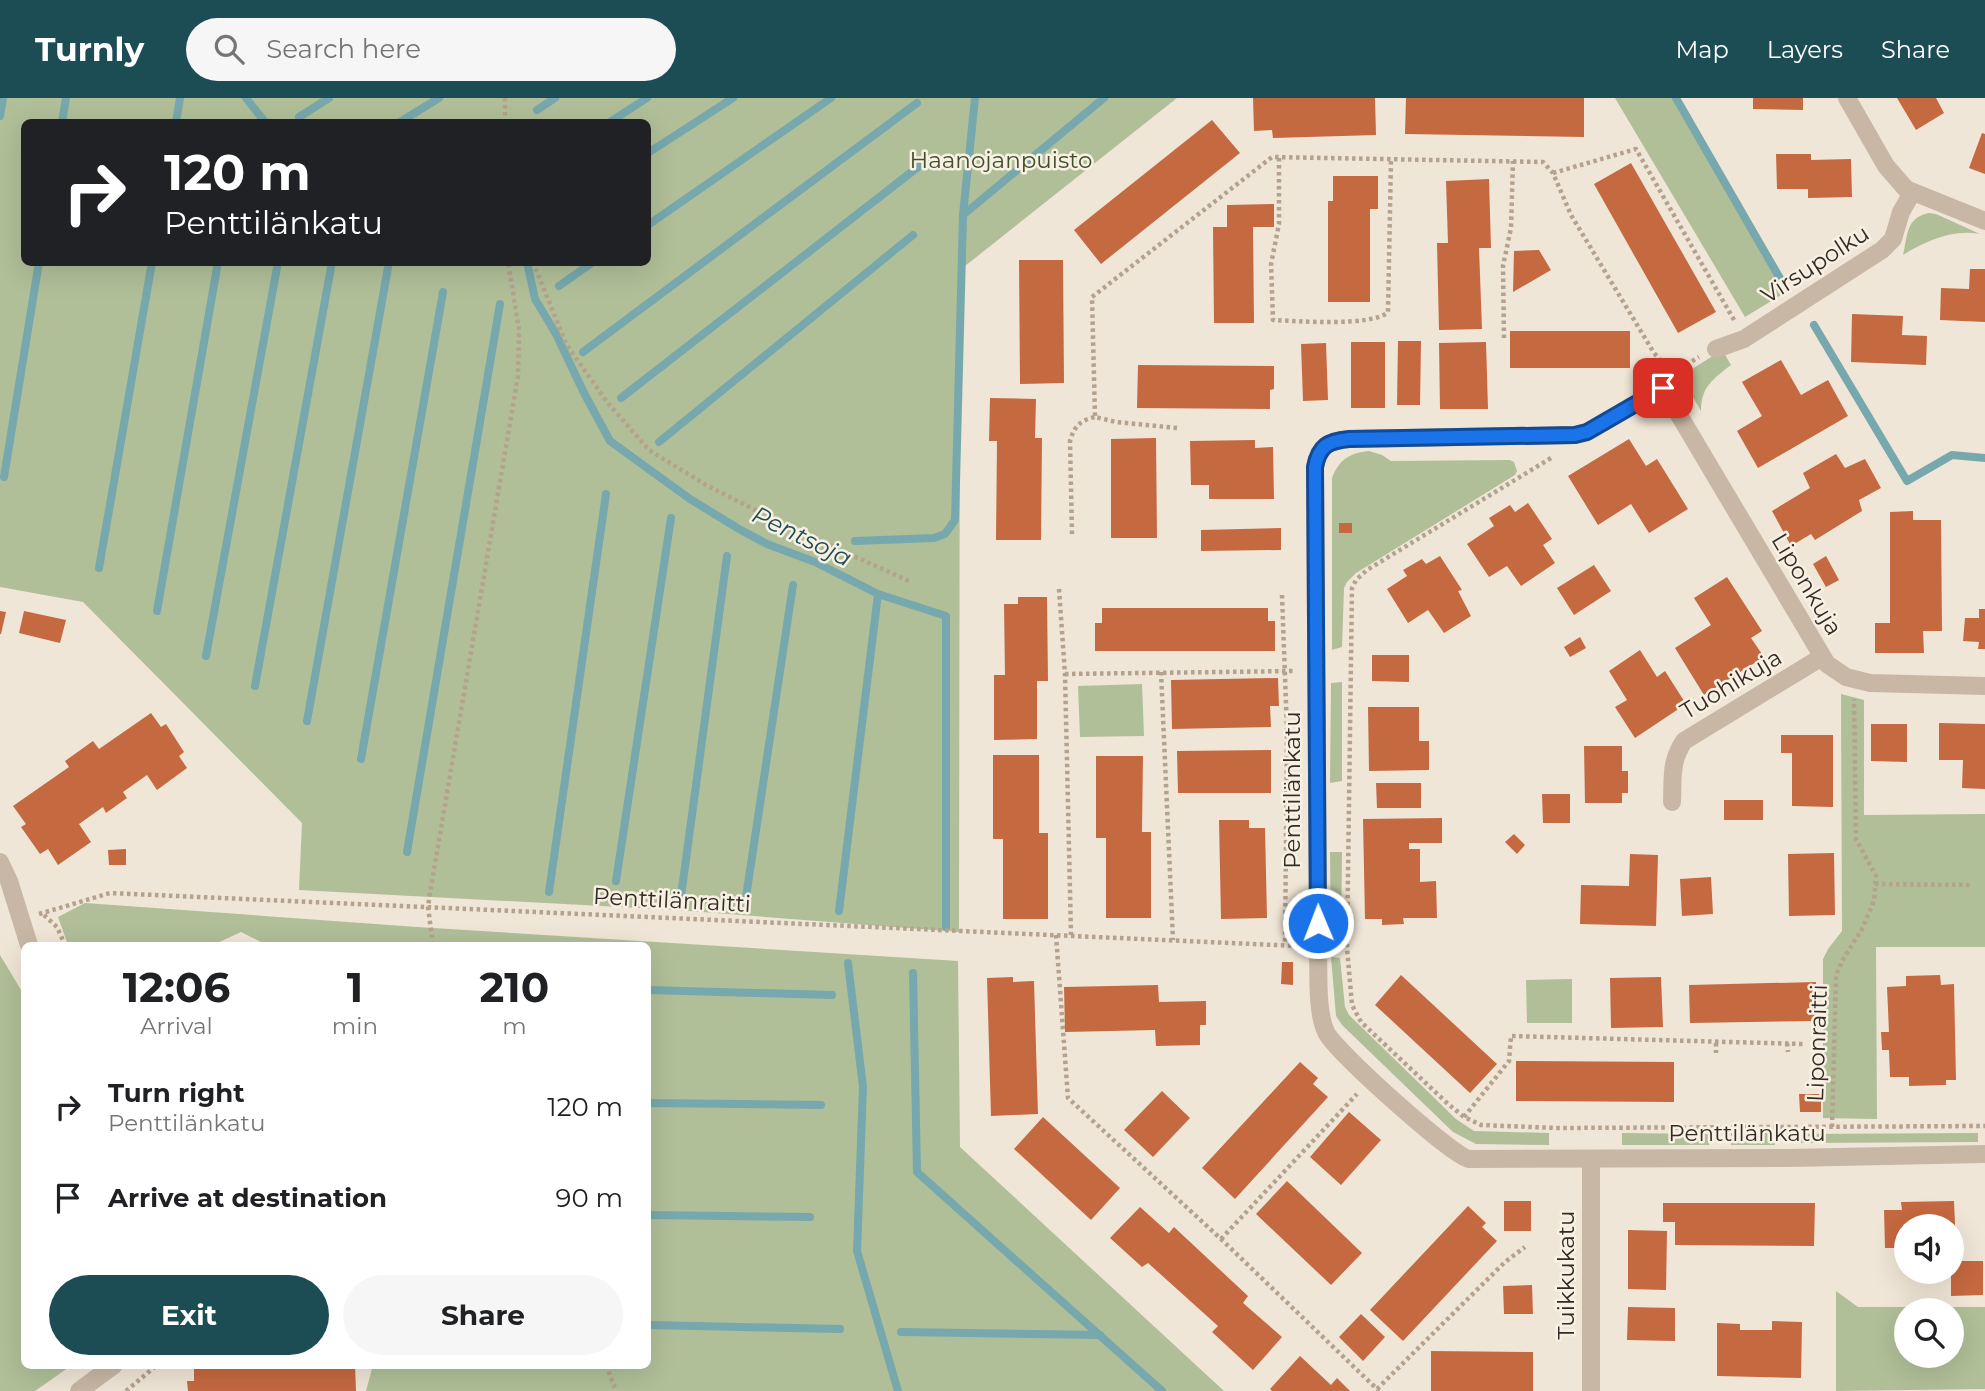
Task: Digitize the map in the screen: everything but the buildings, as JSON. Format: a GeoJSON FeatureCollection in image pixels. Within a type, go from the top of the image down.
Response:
{"type":"FeatureCollection","features":[{"type":"Feature","properties":{"kind":"street"},"geometry":{"type":"LineString","coordinates":[[1847,98],[1896,179],[1912,193],[1985,221]]}},
{"type":"Feature","properties":{"kind":"street","name":"Virsupolku"},"geometry":{"type":"LineString","coordinates":[[1716,349],[1744,338],[1889,245],[1897,230],[1901,212],[1912,193]]}},
{"type":"Feature","properties":{"kind":"street","name":"Liponkuja"},"geometry":{"type":"LineString","coordinates":[[1668,381],[1822,657],[1838,672],[1854,680],[1870,683],[1985,686]]}},
{"type":"Feature","properties":{"kind":"street","name":"Penttilänkatu"},"geometry":{"type":"LineString","coordinates":[[1668,381],[1587,432],[1575,435],[1349,439],[1321,448],[1317,453],[1318,947],[1325,1031],[1371,1079],[1462,1157],[1591,1159],[1985,1154]]}},
{"type":"Feature","properties":{"kind":"street","name":"Tuohikuja"},"geometry":{"type":"LineString","coordinates":[[1672,802],[1673,763],[1675,754],[1684,741],[1822,657]]}},
{"type":"Feature","properties":{"kind":"street"},"geometry":{"type":"LineString","coordinates":[[0,862],[28,942]]}},
{"type":"Feature","properties":{"kind":"street","name":"Tuikkukatu"},"geometry":{"type":"LineString","coordinates":[[1591,1159],[1591,1391]]}},
{"type":"Feature","properties":{"kind":"street"},"geometry":{"type":"LineString","coordinates":[[79,1391],[109,1369]]}},
{"type":"Feature","properties":{"kind":"path"},"geometry":{"type":"LineString","coordinates":[[505,98],[505,119]]}},
{"type":"Feature","properties":{"kind":"path"},"geometry":{"type":"LineString","coordinates":[[1553,173],[1636,149],[1744,338]]}},
{"type":"Feature","properties":{"kind":"path"},"geometry":{"type":"LineString","coordinates":[[1279,158],[1279,224],[1270,264],[1273,320],[1339,322],[1380,317],[1388,312],[1391,160]]}},
{"type":"Feature","properties":{"kind":"path"},"geometry":{"type":"LineString","coordinates":[[1095,417],[1092,297],[1267,159],[1544,162],[1553,173],[1571,215],[1668,381],[1716,349]]}},
{"type":"Feature","properties":{"kind":"path"},"geometry":{"type":"LineString","coordinates":[[1504,338],[1503,266],[1511,228],[1513,161]]}},
{"type":"Feature","properties":{"kind":"path"},"geometry":{"type":"LineString","coordinates":[[433,942],[428,907],[518,376],[519,330],[509,266]]}},
{"type":"Feature","properties":{"kind":"path"},"geometry":{"type":"LineString","coordinates":[[535,266],[566,344],[607,402],[649,450],[706,485],[785,525],[911,582]]}},
{"type":"Feature","properties":{"kind":"path"},"geometry":{"type":"LineString","coordinates":[[1072,534],[1070,441],[1073,430],[1079,424],[1095,417],[1116,422],[1177,428]]}},
{"type":"Feature","properties":{"kind":"path"},"geometry":{"type":"LineString","coordinates":[[1553,457],[1367,570],[1352,588],[1347,948],[1352,1005],[1361,1022],[1464,1117],[1481,1125],[1556,1128],[1985,1126]]}},
{"type":"Feature","properties":{"kind":"path"},"geometry":{"type":"LineString","coordinates":[[1059,589],[1065,674],[1071,936]]}},
{"type":"Feature","properties":{"kind":"path"},"geometry":{"type":"LineString","coordinates":[[1282,595],[1285,671],[1285,945]]}},
{"type":"Feature","properties":{"kind":"path"},"geometry":{"type":"LineString","coordinates":[[1065,674],[1316,671]]}},
{"type":"Feature","properties":{"kind":"path"},"geometry":{"type":"LineString","coordinates":[[1161,672],[1173,940]]}},
{"type":"Feature","properties":{"kind":"path"},"geometry":{"type":"LineString","coordinates":[[1854,680],[1856,839],[1876,876],[1875,884],[1973,885]]}},
{"type":"Feature","properties":{"kind":"path","name":"Liponraitti"},"geometry":{"type":"LineString","coordinates":[[1832,1127],[1836,976],[1870,911],[1874,901],[1875,884]]}},
{"type":"Feature","properties":{"kind":"path","name":"Penttilänraitti"},"geometry":{"type":"LineString","coordinates":[[22,920],[110,892],[1347,948]]}},
{"type":"Feature","properties":{"kind":"path"},"geometry":{"type":"LineString","coordinates":[[42,914],[57,927],[64,942]]}},
{"type":"Feature","properties":{"kind":"path"},"geometry":{"type":"LineString","coordinates":[[1056,935],[1068,1098],[1221,1239],[1378,1390],[1505,1262],[1525,1247]]}},
{"type":"Feature","properties":{"kind":"path"},"geometry":{"type":"LineString","coordinates":[[1464,1117],[1509,1061],[1511,1036],[1803,1044]]}},
{"type":"Feature","properties":{"kind":"path"},"geometry":{"type":"LineString","coordinates":[[1716,1043],[1716,1053]]}},
{"type":"Feature","properties":{"kind":"path"},"geometry":{"type":"LineString","coordinates":[[1787,1044],[1788,1052]]}},
{"type":"Feature","properties":{"kind":"path"},"geometry":{"type":"LineString","coordinates":[[1221,1239],[1371,1079]]}},
{"type":"Feature","properties":{"kind":"path"},"geometry":{"type":"LineString","coordinates":[[126,1391],[152,1369]]}},
{"type":"Feature","properties":{"kind":"path"},"geometry":{"type":"LineString","coordinates":[[608,1369],[616,1391]]}},
{"type":"Feature","properties":{"kind":"green space","name":"Haanojanpuisto"},"geometry":{"type":"Polygon","coordinates":[[[0,98],[1177,98],[960,270],[959,932],[676,910],[299,890],[302,823],[83,602],[0,587],[0,98]]]}},
{"type":"Feature","properties":{"kind":"green space"},"geometry":{"type":"Polygon","coordinates":[[[1615,98],[1677,98],[1791,289],[1745,317],[1615,98]]]}},
{"type":"Feature","properties":{"kind":"green space"},"geometry":{"type":"Polygon","coordinates":[[[1929,213],[1980,234],[1959,233],[1940,237],[1903,255],[1912,223],[1921,215],[1929,213]]]}},
{"type":"Feature","properties":{"kind":"green space"},"geometry":{"type":"Polygon","coordinates":[[[1719,352],[1724,353],[1731,365],[1714,379],[1706,390],[1701,411],[1681,376],[1719,352]]]}},
{"type":"Feature","properties":{"kind":"green space"},"geometry":{"type":"Polygon","coordinates":[[[1369,451],[1391,461],[1510,460],[1514,462],[1517,471],[1515,475],[1356,573],[1344,588],[1342,647],[1332,650],[1332,478],[1346,458],[1369,451]]]}},
{"type":"Feature","properties":{"kind":"green space"},"geometry":{"type":"Polygon","coordinates":[[[1342,682],[1342,781],[1330,783],[1331,683],[1342,682]]]}},
{"type":"Feature","properties":{"kind":"green space"},"geometry":{"type":"Polygon","coordinates":[[[1142,684],[1144,736],[1080,737],[1078,686],[1142,684]]]}},
{"type":"Feature","properties":{"kind":"green space"},"geometry":{"type":"Polygon","coordinates":[[[1841,694],[1864,700],[1864,815],[1985,814],[1985,947],[1876,947],[1877,1119],[1823,1118],[1823,959],[1842,931],[1841,694]]]}},
{"type":"Feature","properties":{"kind":"green space"},"geometry":{"type":"Polygon","coordinates":[[[1330,852],[1342,852],[1341,937],[1331,938],[1330,852]]]}},
{"type":"Feature","properties":{"kind":"green space"},"geometry":{"type":"Polygon","coordinates":[[[85,903],[958,961],[960,1147],[1224,1391],[366,1391],[372,1369],[651,1369],[651,942],[261,942],[241,932],[219,942],[67,942],[58,917],[85,903]]]}},
{"type":"Feature","properties":{"kind":"green space"},"geometry":{"type":"Polygon","coordinates":[[[0,955],[21,990],[21,1369],[66,1369],[35,1391],[0,1391],[0,955]]]}},
{"type":"Feature","properties":{"kind":"green space"},"geometry":{"type":"Polygon","coordinates":[[[1331,957],[1340,958],[1345,1007],[1349,1015],[1456,1119],[1474,1131],[1549,1133],[1549,1145],[1476,1144],[1453,1132],[1342,1025],[1336,1016],[1331,957]]]}},
{"type":"Feature","properties":{"kind":"green space"},"geometry":{"type":"Polygon","coordinates":[[[1572,979],[1572,1023],[1527,1023],[1526,980],[1572,979]]]}},
{"type":"Feature","properties":{"kind":"green space"},"geometry":{"type":"Polygon","coordinates":[[[1622,1133],[1709,1134],[1709,1145],[1622,1145],[1622,1133]]]}},
{"type":"Feature","properties":{"kind":"green space"},"geometry":{"type":"Polygon","coordinates":[[[1731,1133],[1775,1133],[1775,1145],[1731,1145],[1731,1133]]]}},
{"type":"Feature","properties":{"kind":"green space"},"geometry":{"type":"Polygon","coordinates":[[[1978,1133],[1978,1142],[1801,1143],[1801,1134],[1978,1133]]]}},
{"type":"Feature","properties":{"kind":"green space"},"geometry":{"type":"Polygon","coordinates":[[[1836,1291],[1858,1307],[1894,1307],[1894,1368],[1964,1368],[1964,1307],[1985,1307],[1985,1389],[1836,1391],[1836,1291]]]}},
{"type":"Feature","properties":{"kind":"waterway"},"geometry":{"type":"LineString","coordinates":[[0,116],[3,98]]}},
{"type":"Feature","properties":{"kind":"waterway"},"geometry":{"type":"LineString","coordinates":[[62,119],[66,98]]}},
{"type":"Feature","properties":{"kind":"waterway"},"geometry":{"type":"LineString","coordinates":[[176,119],[180,98]]}},
{"type":"Feature","properties":{"kind":"waterway","name":"Pentsoja"},"geometry":{"type":"LineString","coordinates":[[246,98],[263,119]]}},
{"type":"Feature","properties":{"kind":"waterway"},"geometry":{"type":"LineString","coordinates":[[299,117],[329,98]]}},
{"type":"Feature","properties":{"kind":"waterway"},"geometry":{"type":"LineString","coordinates":[[405,119],[439,98]]}},
{"type":"Feature","properties":{"kind":"waterway"},"geometry":{"type":"LineString","coordinates":[[537,110],[555,98]]}},
{"type":"Feature","properties":{"kind":"waterway"},"geometry":{"type":"LineString","coordinates":[[615,119],[647,98]]}},
{"type":"Feature","properties":{"kind":"waterway"},"geometry":{"type":"LineString","coordinates":[[651,151],[733,98]]}},
{"type":"Feature","properties":{"kind":"waterway"},"geometry":{"type":"LineString","coordinates":[[651,223],[831,98]]}},
{"type":"Feature","properties":{"kind":"waterway"},"geometry":{"type":"LineString","coordinates":[[855,541],[934,538],[945,534],[955,520],[963,215],[975,98]]}},
{"type":"Feature","properties":{"kind":"waterway"},"geometry":{"type":"LineString","coordinates":[[963,215],[1104,98]]}},
{"type":"Feature","properties":{"kind":"waterway"},"geometry":{"type":"LineString","coordinates":[[1676,98],[1786,289]]}},
{"type":"Feature","properties":{"kind":"waterway"},"geometry":{"type":"LineString","coordinates":[[583,352],[917,103]]}},
{"type":"Feature","properties":{"kind":"waterway"},"geometry":{"type":"LineString","coordinates":[[621,398],[927,160]]}},
{"type":"Feature","properties":{"kind":"waterway"},"geometry":{"type":"LineString","coordinates":[[659,442],[913,235]]}},
{"type":"Feature","properties":{"kind":"waterway"},"geometry":{"type":"LineString","coordinates":[[4,477],[38,266]]}},
{"type":"Feature","properties":{"kind":"waterway"},"geometry":{"type":"LineString","coordinates":[[99,568],[151,266]]}},
{"type":"Feature","properties":{"kind":"waterway"},"geometry":{"type":"LineString","coordinates":[[157,611],[217,266]]}},
{"type":"Feature","properties":{"kind":"waterway"},"geometry":{"type":"LineString","coordinates":[[206,656],[277,266]]}},
{"type":"Feature","properties":{"kind":"waterway"},"geometry":{"type":"LineString","coordinates":[[255,686],[331,266]]}},
{"type":"Feature","properties":{"kind":"waterway"},"geometry":{"type":"LineString","coordinates":[[307,721],[388,266]]}},
{"type":"Feature","properties":{"kind":"waterway","name":"Pentsoja"},"geometry":{"type":"LineString","coordinates":[[528,266],[535,299],[556,334],[610,441],[690,499],[739,529],[767,544],[815,562],[878,594],[839,911]]}},
{"type":"Feature","properties":{"kind":"waterway"},"geometry":{"type":"LineString","coordinates":[[559,286],[587,266]]}},
{"type":"Feature","properties":{"kind":"waterway"},"geometry":{"type":"LineString","coordinates":[[361,759],[443,292]]}},
{"type":"Feature","properties":{"kind":"waterway"},"geometry":{"type":"LineString","coordinates":[[407,852],[500,304]]}},
{"type":"Feature","properties":{"kind":"waterway"},"geometry":{"type":"LineString","coordinates":[[1814,325],[1907,481],[1952,455],[1985,458]]}},
{"type":"Feature","properties":{"kind":"waterway"},"geometry":{"type":"LineString","coordinates":[[549,892],[606,494]]}},
{"type":"Feature","properties":{"kind":"waterway"},"geometry":{"type":"LineString","coordinates":[[616,881],[671,518]]}},
{"type":"Feature","properties":{"kind":"waterway"},"geometry":{"type":"LineString","coordinates":[[681,896],[727,556]]}},
{"type":"Feature","properties":{"kind":"waterway"},"geometry":{"type":"LineString","coordinates":[[746,897],[793,585]]}},
{"type":"Feature","properties":{"kind":"waterway"},"geometry":{"type":"LineString","coordinates":[[878,594],[946,616],[946,927]]}},
{"type":"Feature","properties":{"kind":"waterway"},"geometry":{"type":"LineString","coordinates":[[848,963],[863,1087],[857,1251],[898,1391]]}},
{"type":"Feature","properties":{"kind":"waterway"},"geometry":{"type":"LineString","coordinates":[[913,973],[917,1172],[1162,1391]]}},
{"type":"Feature","properties":{"kind":"waterway"},"geometry":{"type":"LineString","coordinates":[[651,990],[832,995]]}},
{"type":"Feature","properties":{"kind":"waterway"},"geometry":{"type":"LineString","coordinates":[[651,1103],[821,1105]]}},
{"type":"Feature","properties":{"kind":"waterway"},"geometry":{"type":"LineString","coordinates":[[651,1215],[810,1217]]}},
{"type":"Feature","properties":{"kind":"waterway"},"geometry":{"type":"LineString","coordinates":[[651,1325],[840,1329]]}},
{"type":"Feature","properties":{"kind":"waterway"},"geometry":{"type":"LineString","coordinates":[[901,1332],[1100,1335]]}},
{"type":"Feature","properties":{"kind":"route"},"geometry":{"type":"LineString","coordinates":[[1318,923],[1315,755],[1317,453],[1327,444],[1349,439],[1575,435],[1587,432],[1663,388]]}}]}
